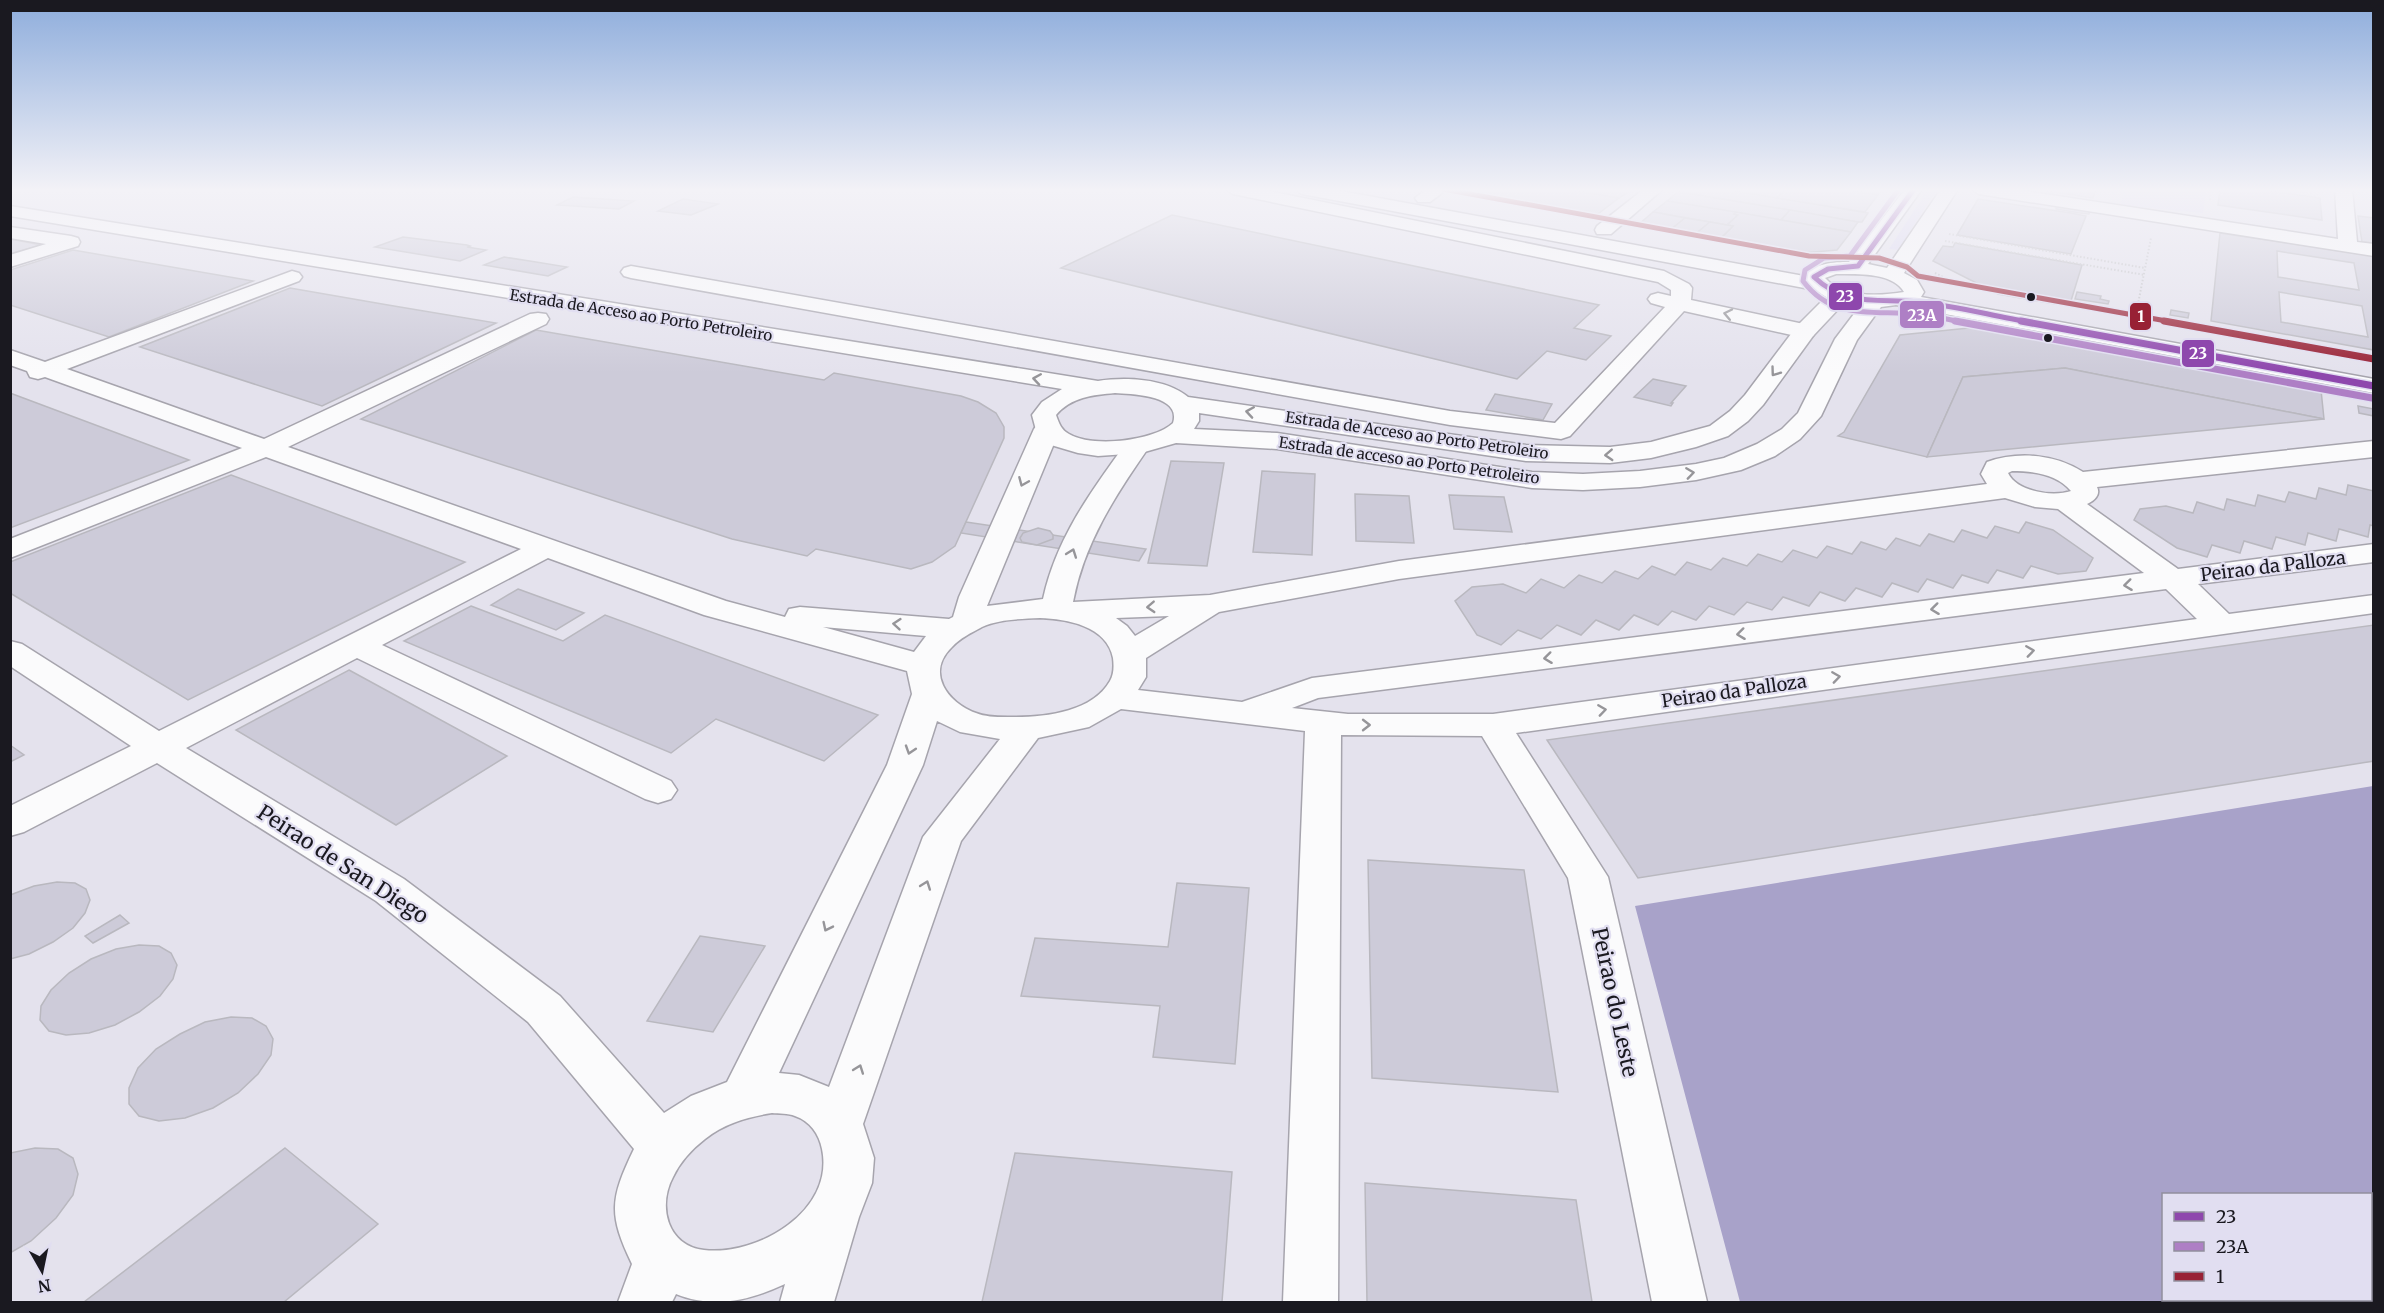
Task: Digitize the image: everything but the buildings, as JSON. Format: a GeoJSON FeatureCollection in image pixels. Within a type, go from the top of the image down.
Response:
{"type":"FeatureCollection","features":[{"type":"Feature","properties":{"kind":"main road"},"geometry":{"type":"LineString","coordinates":[[10,261],[44,250]]}},
{"type":"Feature","properties":{"kind":"main road","name":"Estrada de Acceso ao Porto Petroleiro"},"geometry":{"type":"LineString","coordinates":[[248,250],[951,366],[1095,387],[1125,386],[1154,390],[1181,403],[1526,453],[1610,455],[1687,442],[1719,431],[1739,416],[1754,400],[1800,338],[1827,284]]}},
{"type":"Feature","properties":{"kind":"main road"},"geometry":{"type":"LineString","coordinates":[[631,272],[1450,418],[1561,431],[1673,310],[1682,288],[1664,277],[1533,250]]}},
{"type":"Feature","properties":{"kind":"main road"},"geometry":{"type":"LineString","coordinates":[[1668,250],[1827,284],[1855,268],[1868,250]]}},
{"type":"Feature","properties":{"kind":"main road"},"geometry":{"type":"LineString","coordinates":[[1688,250],[1827,284],[1875,301],[1906,294],[2373,371]]}},
{"type":"Feature","properties":{"kind":"main road"},"geometry":{"type":"LineString","coordinates":[[1893,275],[1908,250]]}},
{"type":"Feature","properties":{"kind":"main road"},"geometry":{"type":"LineString","coordinates":[[1855,268],[1893,275],[1906,281],[1906,294]]}},
{"type":"Feature","properties":{"kind":"main road"},"geometry":{"type":"LineString","coordinates":[[10,381],[292,277]]}},
{"type":"Feature","properties":{"kind":"main road"},"geometry":{"type":"LineString","coordinates":[[1635,294],[1673,310],[1800,338],[1846,339],[1875,301]]}},
{"type":"Feature","properties":{"kind":"main road"},"geometry":{"type":"LineString","coordinates":[[1906,294],[1992,315],[2373,386]]}},
{"type":"Feature","properties":{"kind":"main road"},"geometry":{"type":"LineString","coordinates":[[10,549],[268,447],[538,319]]}},
{"type":"Feature","properties":{"kind":"main road","name":"Estrada de acceso ao Porto Petroleiro"},"geometry":{"type":"LineString","coordinates":[[1173,435],[1277,441],[1532,480],[1583,482],[1674,475],[1732,464],[1766,450],[1791,434],[1809,416],[1846,339]]}},
{"type":"Feature","properties":{"kind":"main road"},"geometry":{"type":"LineString","coordinates":[[10,357],[715,608],[926,680],[937,705],[956,718],[980,726],[1028,728],[1069,722],[1094,712],[1113,698],[1129,677],[1129,654],[1116,633],[1097,620],[1064,610]]}},
{"type":"Feature","properties":{"kind":"main road","name":"Estrada de Acceso ao Porto Petroleiro"},"geometry":{"type":"LineString","coordinates":[[951,366],[1036,411],[1057,437],[1072,444],[1103,448],[1136,447],[1173,435]]}},
{"type":"Feature","properties":{"kind":"main road","name":"Estrada de Acceso ao Porto Petroleiro"},"geometry":{"type":"LineString","coordinates":[[1036,411],[1060,398],[1095,387]]}},
{"type":"Feature","properties":{"kind":"main road"},"geometry":{"type":"LineString","coordinates":[[1173,435],[1183,428],[1187,419],[1186,411],[1181,403]]}},
{"type":"Feature","properties":{"kind":"main road"},"geometry":{"type":"LineString","coordinates":[[961,626],[974,597],[1036,411]]}},
{"type":"Feature","properties":{"kind":"main road"},"geometry":{"type":"LineString","coordinates":[[1064,610],[1060,588],[1073,547],[1089,514],[1136,447]]}},
{"type":"Feature","properties":{"kind":"main road"},"geometry":{"type":"LineString","coordinates":[[744,1097],[905,765],[932,650],[961,626],[995,613],[1026,608],[1064,610],[1210,604],[1400,570],[2009,489],[2034,499],[2072,491],[2373,449]]}},
{"type":"Feature","properties":{"kind":"main road"},"geometry":{"type":"LineString","coordinates":[[2072,491],[2172,579]]}},
{"type":"Feature","properties":{"kind":"main road"},"geometry":{"type":"LineString","coordinates":[[10,823],[545,548]]}},
{"type":"Feature","properties":{"kind":"main road","name":"Peirao da Palloza"},"geometry":{"type":"LineString","coordinates":[[1245,713],[1312,688],[2373,553]]}},
{"type":"Feature","properties":{"kind":"main road","name":"Peirao da Palloza"},"geometry":{"type":"LineString","coordinates":[[2172,579],[2221,624]]}},
{"type":"Feature","properties":{"kind":"main road"},"geometry":{"type":"LineString","coordinates":[[1129,654],[1210,604]]}},
{"type":"Feature","properties":{"kind":"main road","name":"Peirao da Palloza"},"geometry":{"type":"LineString","coordinates":[[1113,698],[1348,725],[1493,725],[2373,604]]}},
{"type":"Feature","properties":{"kind":"main road"},"geometry":{"type":"LineString","coordinates":[[715,608],[961,626]]}},
{"type":"Feature","properties":{"kind":"main road"},"geometry":{"type":"LineString","coordinates":[[356,645],[658,790]]}},
{"type":"Feature","properties":{"kind":"main road","name":"Peirao de San Diego"},"geometry":{"type":"LineString","coordinates":[[10,651],[158,747],[390,890],[544,1009],[663,1147]]}},
{"type":"Feature","properties":{"kind":"main road"},"geometry":{"type":"LineString","coordinates":[[1310,1302],[1323,722]]}},
{"type":"Feature","properties":{"kind":"main road","name":"Peirao do Leste"},"geometry":{"type":"LineString","coordinates":[[1493,725],[1588,877],[1680,1302]]}},
{"type":"Feature","properties":{"kind":"main road"},"geometry":{"type":"LineString","coordinates":[[839,1124],[944,837],[1028,728]]}},
{"type":"Feature","properties":{"kind":"main road"},"geometry":{"type":"LineString","coordinates":[[807,1302],[836,1210],[849,1179],[850,1149],[839,1124],[822,1107],[799,1096],[772,1093],[744,1097],[714,1107],[663,1147],[646,1176],[639,1207],[653,1281],[686,1272],[718,1278],[752,1273],[785,1259],[814,1237],[836,1210]]}},
{"type":"Feature","properties":{"kind":"path"},"geometry":{"type":"LineString","coordinates":[[1999,250],[2145,275]]}},
{"type":"Feature","properties":{"kind":"path"},"geometry":{"type":"LineString","coordinates":[[2042,250],[2145,268]]}},
{"type":"Feature","properties":{"kind":"path"},"geometry":{"type":"LineString","coordinates":[[2135,320],[2148,250]]}},
{"type":"Feature","properties":{"kind":"shaded area"},"geometry":{"type":"Polygon","coordinates":[[[2373,786],[2373,1302],[1740,1302],[1635,906],[2373,786]]]}},
{"type":"Feature","properties":{"kind":"transit line","name":"1"},"geometry":{"type":"LineString","coordinates":[[1778,250],[1809,256],[1879,258],[1907,267],[1918,276],[2374,359]]}},
{"type":"Feature","properties":{"kind":"transit line","name":"23A"},"geometry":{"type":"LineString","coordinates":[[1854,250],[1850,256],[1824,258],[1805,270],[1803,281],[1812,294],[1824,302],[1854,311],[1918,314],[2372,398]]}},
{"type":"Feature","properties":{"kind":"transit line","name":"23"},"geometry":{"type":"LineString","coordinates":[[1869,250],[1858,266],[1828,269],[1814,277],[1824,287],[1849,298],[1919,302],[2374,386]]}}]}
